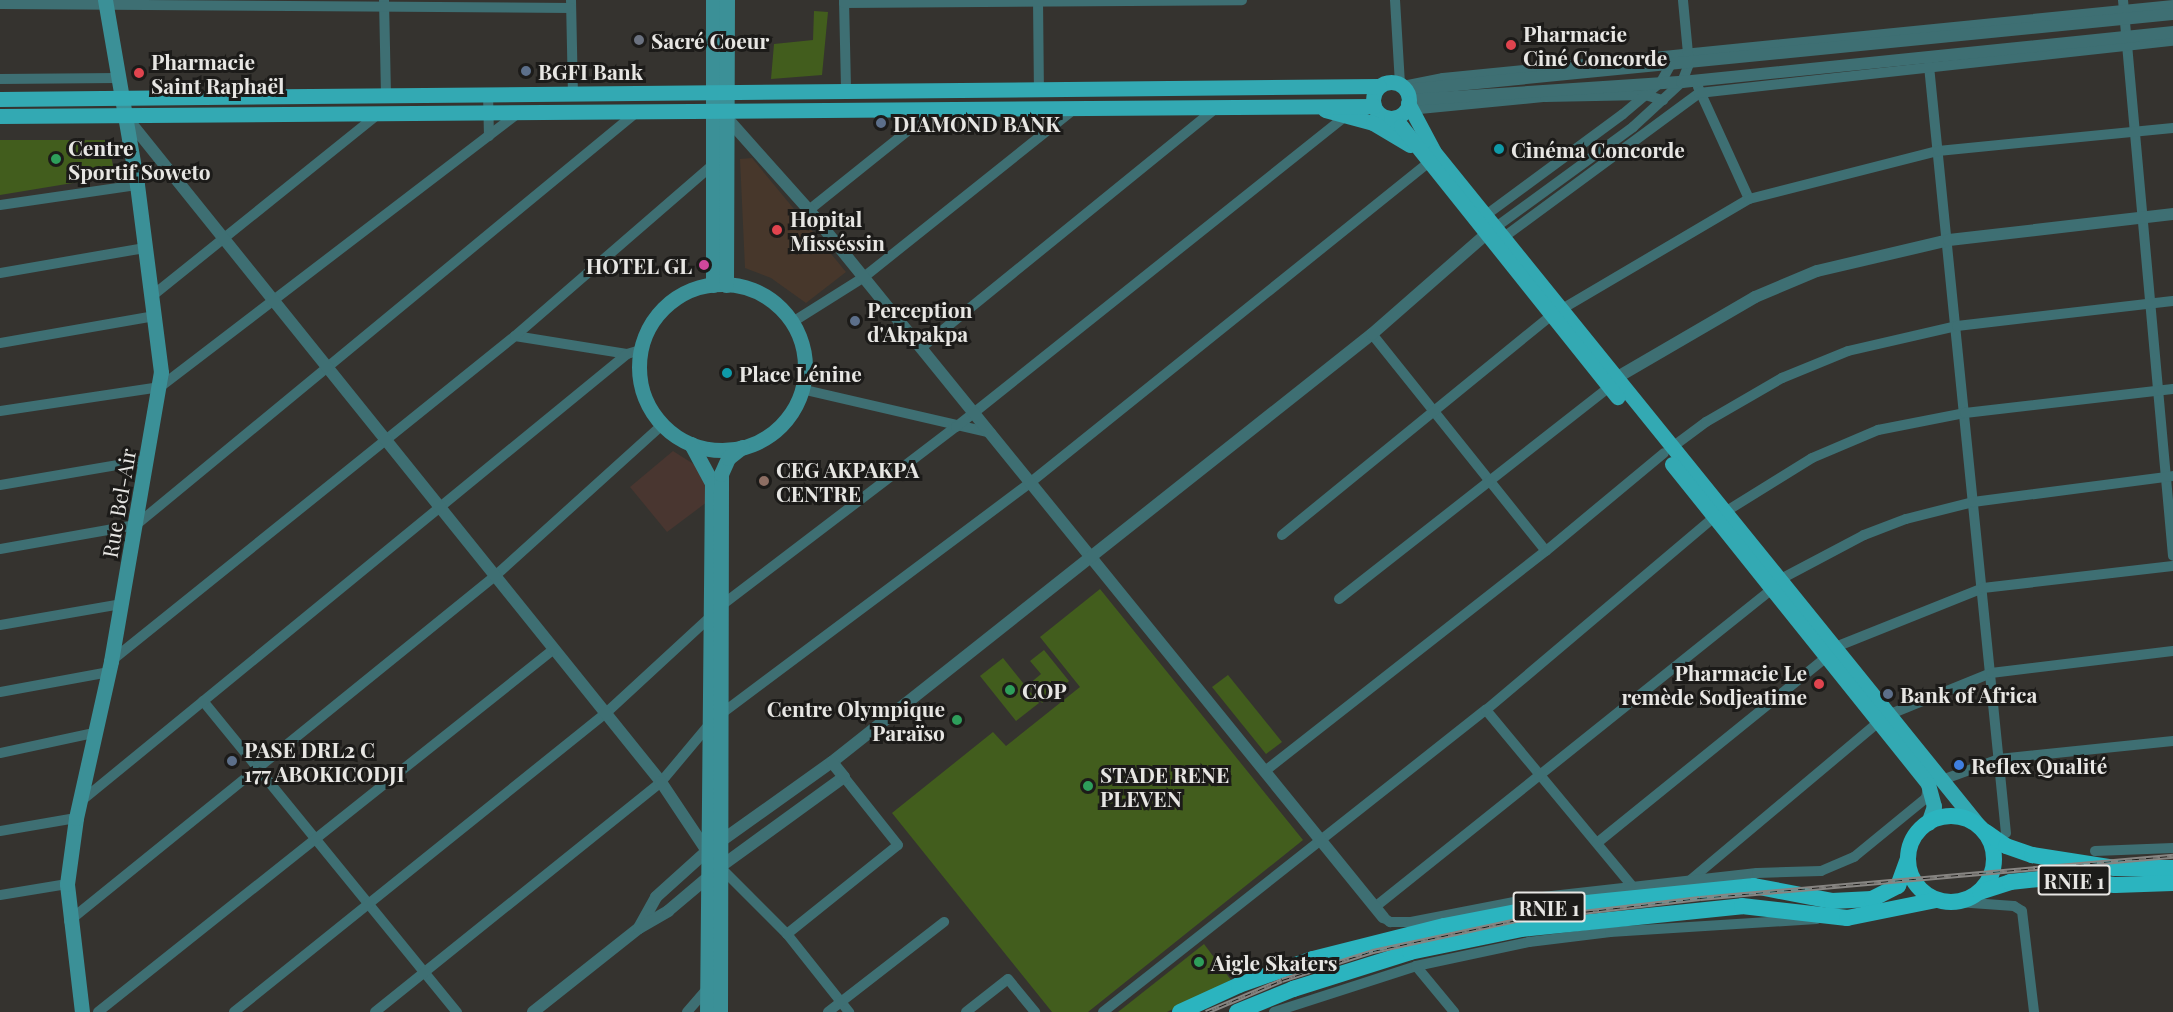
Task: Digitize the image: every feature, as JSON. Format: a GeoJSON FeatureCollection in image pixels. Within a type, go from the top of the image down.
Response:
{"type":"FeatureCollection","features":[{"type":"Feature","properties":{"kind":"highway","name":"RNIE 1"},"geometry":{"type":"LineString","coordinates":[[1180,1012],[1239,985],[1313,959],[1444,926],[1538,908],[1754,886],[1832,901],[1872,899],[1898,886],[1912,841],[1928,823],[1955,817],[1981,828],[2006,846],[2032,855],[2115,868],[2173,868]]}},
{"type":"Feature","properties":{"kind":"highway"},"geometry":{"type":"LineString","coordinates":[[1977,894],[1988,882],[1994,864],[1993,847],[1981,828]]}},
{"type":"Feature","properties":{"kind":"highway"},"geometry":{"type":"LineString","coordinates":[[1908,859],[1915,884],[1936,900]]}},
{"type":"Feature","properties":{"kind":"highway","name":"RNIE 1"},"geometry":{"type":"LineString","coordinates":[[1237,1012],[1345,972],[1468,939],[1554,924],[1696,918],[1770,906],[1830,917],[1873,915],[1936,900],[1957,902],[1998,885],[2049,878],[2115,885],[2173,883]]}},
{"type":"Feature","properties":{"kind":"main road"},"geometry":{"type":"LineString","coordinates":[[713,0],[720,89],[726,112],[720,285]]}},
{"type":"Feature","properties":{"kind":"main road"},"geometry":{"type":"LineString","coordinates":[[720,285],[711,166],[711,108],[720,89],[728,0]]}},
{"type":"Feature","properties":{"kind":"main road","name":"Rue Bel-Air"},"geometry":{"type":"LineString","coordinates":[[82,1012],[68,922],[67,884],[76,818],[122,604],[160,387],[162,359],[137,185],[105,2]]}},
{"type":"Feature","properties":{"kind":"main road"},"geometry":{"type":"LineString","coordinates":[[0,99],[720,89],[846,91],[1379,86],[1390,82],[1406,96],[1429,145],[1486,214],[1495,233]]}},
{"type":"Feature","properties":{"kind":"main road"},"geometry":{"type":"LineString","coordinates":[[1379,86],[1373,94],[1374,106],[1380,114],[1391,118],[1495,233],[1612,383],[1883,719],[1935,782],[1981,828]]}},
{"type":"Feature","properties":{"kind":"main road"},"geometry":{"type":"LineString","coordinates":[[1391,118],[1402,113],[1406,96]]}},
{"type":"Feature","properties":{"kind":"main road"},"geometry":{"type":"LineString","coordinates":[[1290,105],[1347,115],[1383,127],[1423,156]]}},
{"type":"Feature","properties":{"kind":"main road"},"geometry":{"type":"LineString","coordinates":[[0,116],[489,115],[711,108],[726,112],[1374,106]]}},
{"type":"Feature","properties":{"kind":"main road"},"geometry":{"type":"LineString","coordinates":[[707,1012],[712,483],[706,465],[691,444],[662,424],[642,390],[634,352],[650,326],[666,307],[687,292],[720,285],[763,296],[791,323],[804,355],[801,389],[781,425],[742,447],[728,458],[721,474],[720,1012]]}},
{"type":"Feature","properties":{"kind":"main road"},"geometry":{"type":"LineString","coordinates":[[691,444],[722,450],[742,447]]}},
{"type":"Feature","properties":{"kind":"main road"},"geometry":{"type":"LineString","coordinates":[[1928,823],[1934,806],[1935,782]]}},
{"type":"Feature","properties":{"kind":"street"},"geometry":{"type":"LineString","coordinates":[[846,91],[844,1],[1242,0]]}},
{"type":"Feature","properties":{"kind":"street"},"geometry":{"type":"LineString","coordinates":[[1395,0],[1406,96]]}},
{"type":"Feature","properties":{"kind":"street"},"geometry":{"type":"LineString","coordinates":[[639,928],[656,897],[707,851],[832,762],[1372,334],[1495,233],[1633,127],[1682,82],[1688,59],[1683,0]]}},
{"type":"Feature","properties":{"kind":"street"},"geometry":{"type":"LineString","coordinates":[[1038,1],[1039,89]]}},
{"type":"Feature","properties":{"kind":"street"},"geometry":{"type":"LineString","coordinates":[[0,4],[105,2],[571,4],[573,92]]}},
{"type":"Feature","properties":{"kind":"street"},"geometry":{"type":"LineString","coordinates":[[384,3],[386,95]]}},
{"type":"Feature","properties":{"kind":"street"},"geometry":{"type":"LineString","coordinates":[[1406,96],[1443,78],[1688,59],[2173,5]]}},
{"type":"Feature","properties":{"kind":"street"},"geometry":{"type":"LineString","coordinates":[[2124,9],[2173,14]]}},
{"type":"Feature","properties":{"kind":"street"},"geometry":{"type":"LineString","coordinates":[[2124,9],[2133,131],[2170,477],[2173,556]]}},
{"type":"Feature","properties":{"kind":"street"},"geometry":{"type":"LineString","coordinates":[[1406,96],[1661,82],[1682,82],[1698,87],[1929,66],[2173,32]]}},
{"type":"Feature","properties":{"kind":"street"},"geometry":{"type":"LineString","coordinates":[[1495,233],[1698,87],[2127,40],[2173,42]]}},
{"type":"Feature","properties":{"kind":"street"},"geometry":{"type":"LineString","coordinates":[[1406,96],[1671,64],[1688,59]]}},
{"type":"Feature","properties":{"kind":"street"},"geometry":{"type":"LineString","coordinates":[[1486,214],[1645,95],[1661,82],[1671,64]]}},
{"type":"Feature","properties":{"kind":"street"},"geometry":{"type":"LineString","coordinates":[[1929,66],[1949,240],[2006,833]]}},
{"type":"Feature","properties":{"kind":"street"},"geometry":{"type":"LineString","coordinates":[[0,79],[118,78]]}},
{"type":"Feature","properties":{"kind":"street"},"geometry":{"type":"LineString","coordinates":[[1698,87],[1749,199]]}},
{"type":"Feature","properties":{"kind":"street"},"geometry":{"type":"LineString","coordinates":[[488,93],[489,136]]}},
{"type":"Feature","properties":{"kind":"street"},"geometry":{"type":"LineString","coordinates":[[1406,96],[1645,95],[1663,100]]}},
{"type":"Feature","properties":{"kind":"street"},"geometry":{"type":"LineString","coordinates":[[922,347],[1219,106]]}},
{"type":"Feature","properties":{"kind":"street"},"geometry":{"type":"LineString","coordinates":[[791,323],[864,277],[1077,107]]}},
{"type":"Feature","properties":{"kind":"street"},"geometry":{"type":"LineString","coordinates":[[0,549],[136,525],[328,369],[640,109]]}},
{"type":"Feature","properties":{"kind":"street"},"geometry":{"type":"LineString","coordinates":[[809,210],[934,110]]}},
{"type":"Feature","properties":{"kind":"street"},"geometry":{"type":"LineString","coordinates":[[726,112],[922,347],[1264,771],[1383,917],[1390,922],[1411,922],[1506,902],[1834,867],[1854,856],[1926,798],[1935,782],[1999,759],[2173,741]]}},
{"type":"Feature","properties":{"kind":"street"},"geometry":{"type":"LineString","coordinates":[[0,411],[160,387],[519,113]]}},
{"type":"Feature","properties":{"kind":"street"},"geometry":{"type":"LineString","coordinates":[[152,296],[377,115]]}},
{"type":"Feature","properties":{"kind":"street"},"geometry":{"type":"LineString","coordinates":[[722,605],[974,413],[1347,115]]}},
{"type":"Feature","properties":{"kind":"street"},"geometry":{"type":"LineString","coordinates":[[126,117],[661,782],[707,851]]}},
{"type":"Feature","properties":{"kind":"street"},"geometry":{"type":"LineString","coordinates":[[1282,535],[1557,312],[1749,199],[1938,151],[2173,128]]}},
{"type":"Feature","properties":{"kind":"street"},"geometry":{"type":"LineString","coordinates":[[721,714],[1030,482],[1423,156]]}},
{"type":"Feature","properties":{"kind":"street"},"geometry":{"type":"LineString","coordinates":[[0,692],[110,666],[515,336],[711,166]]}},
{"type":"Feature","properties":{"kind":"street"},"geometry":{"type":"LineString","coordinates":[[0,205],[137,185]]}},
{"type":"Feature","properties":{"kind":"street"},"geometry":{"type":"LineString","coordinates":[[1339,599],[1612,383],[1661,349],[1774,287],[1816,271],[1949,240],[2173,214]]}},
{"type":"Feature","properties":{"kind":"street"},"geometry":{"type":"LineString","coordinates":[[0,273],[145,248]]}},
{"type":"Feature","properties":{"kind":"street"},"geometry":{"type":"LineString","coordinates":[[1264,771],[1546,551],[1668,450],[1715,417],[1826,358],[1957,326],[2173,301]]}},
{"type":"Feature","properties":{"kind":"street"},"geometry":{"type":"LineString","coordinates":[[0,342],[155,316]]}},
{"type":"Feature","properties":{"kind":"street"},"geometry":{"type":"LineString","coordinates":[[1372,334],[1546,551]]}},
{"type":"Feature","properties":{"kind":"street"},"geometry":{"type":"LineString","coordinates":[[515,336],[634,352]]}},
{"type":"Feature","properties":{"kind":"street"},"geometry":{"type":"LineString","coordinates":[[80,802],[440,507],[634,352]]}},
{"type":"Feature","properties":{"kind":"street"},"geometry":{"type":"LineString","coordinates":[[801,389],[956,427],[990,433]]}},
{"type":"Feature","properties":{"kind":"street"},"geometry":{"type":"LineString","coordinates":[[1103,1012],[1486,710],[1719,515],[1837,445],[1878,430],[1965,413],[2173,389]]}},
{"type":"Feature","properties":{"kind":"street"},"geometry":{"type":"LineString","coordinates":[[68,922],[495,576],[662,424]]}},
{"type":"Feature","properties":{"kind":"street"},"geometry":{"type":"LineString","coordinates":[[0,485],[146,460]]}},
{"type":"Feature","properties":{"kind":"street"},"geometry":{"type":"LineString","coordinates":[[1375,907],[1776,584],[1884,526],[1973,502],[2170,477]]}},
{"type":"Feature","properties":{"kind":"street"},"geometry":{"type":"LineString","coordinates":[[1596,843],[1830,652],[1983,588],[2173,566]]}},
{"type":"Feature","properties":{"kind":"street"},"geometry":{"type":"LineString","coordinates":[[0,624],[122,604]]}},
{"type":"Feature","properties":{"kind":"street"},"geometry":{"type":"LineString","coordinates":[[234,1012],[606,713],[709,618]]}},
{"type":"Feature","properties":{"kind":"street"},"geometry":{"type":"LineString","coordinates":[[98,1012],[554,649]]}},
{"type":"Feature","properties":{"kind":"street"},"geometry":{"type":"LineString","coordinates":[[1688,882],[1883,719],[1991,673],[2173,651]]}},
{"type":"Feature","properties":{"kind":"street"},"geometry":{"type":"LineString","coordinates":[[203,701],[457,1012]]}},
{"type":"Feature","properties":{"kind":"street"},"geometry":{"type":"LineString","coordinates":[[1486,710],[1633,887]]}},
{"type":"Feature","properties":{"kind":"street"},"geometry":{"type":"LineString","coordinates":[[375,1012],[661,782],[708,726]]}},
{"type":"Feature","properties":{"kind":"street"},"geometry":{"type":"LineString","coordinates":[[0,753],[93,733]]}},
{"type":"Feature","properties":{"kind":"street"},"geometry":{"type":"LineString","coordinates":[[787,934],[898,845],[832,762]]}},
{"type":"Feature","properties":{"kind":"street"},"geometry":{"type":"LineString","coordinates":[[533,1012],[639,928],[668,911],[720,867],[844,777]]}},
{"type":"Feature","properties":{"kind":"street"},"geometry":{"type":"LineString","coordinates":[[0,831],[76,818]]}},
{"type":"Feature","properties":{"kind":"street"},"geometry":{"type":"LineString","coordinates":[[2095,851],[2173,848]]}},
{"type":"Feature","properties":{"kind":"street"},"geometry":{"type":"LineString","coordinates":[[720,867],[787,934],[849,1012]]}},
{"type":"Feature","properties":{"kind":"street"},"geometry":{"type":"LineString","coordinates":[[0,896],[67,884]]}},
{"type":"Feature","properties":{"kind":"street"},"geometry":{"type":"LineString","coordinates":[[1957,902],[2006,905],[2022,911],[2034,1012]]}},
{"type":"Feature","properties":{"kind":"street"},"geometry":{"type":"LineString","coordinates":[[1274,1012],[1416,966],[1559,937],[1696,918]]}},
{"type":"Feature","properties":{"kind":"street"},"geometry":{"type":"LineString","coordinates":[[828,1012],[944,922]]}},
{"type":"Feature","properties":{"kind":"street"},"geometry":{"type":"LineString","coordinates":[[1416,966],[1454,1012]]}},
{"type":"Feature","properties":{"kind":"street"},"geometry":{"type":"LineString","coordinates":[[966,1012],[1008,979],[1035,1012]]}},
{"type":"Feature","properties":{"kind":"street"},"geometry":{"type":"LineString","coordinates":[[687,1012],[707,989]]}},
{"type":"Feature","properties":{"kind":"shaded area","name":"Hopital Misséssin"},"geometry":{"type":"Polygon","coordinates":[[[752,158],[846,272],[806,303],[771,278],[745,268],[740,159],[752,158]]]}},
{"type":"Feature","properties":{"kind":"shaded area"},"geometry":{"type":"Polygon","coordinates":[[[673,451],[703,470],[707,502],[667,532],[630,487],[673,451]]]}},
{"type":"Feature","properties":{"kind":"green space"},"geometry":{"type":"Polygon","coordinates":[[[814,11],[828,12],[822,75],[771,79],[774,44],[813,40],[814,11]]]}},
{"type":"Feature","properties":{"kind":"green space","name":"Centre Sportif Soweto"},"geometry":{"type":"Polygon","coordinates":[[[0,140],[108,140],[115,176],[0,195],[0,140]]]}},
{"type":"Feature","properties":{"kind":"green space"},"geometry":{"type":"Polygon","coordinates":[[[1100,589],[1303,840],[1088,1012],[1052,1012],[892,813],[993,732],[1006,746],[1080,687],[1040,637],[1100,589]]]}},
{"type":"Feature","properties":{"kind":"green space"},"geometry":{"type":"Polygon","coordinates":[[[1044,650],[1069,681],[1042,703],[1028,685],[1041,674],[1030,661],[1044,650]]]}},
{"type":"Feature","properties":{"kind":"green space","name":"COP"},"geometry":{"type":"Polygon","coordinates":[[[1003,658],[1039,703],[1016,721],[980,676],[1003,658]]]}},
{"type":"Feature","properties":{"kind":"green space"},"geometry":{"type":"Polygon","coordinates":[[[1228,675],[1282,742],[1266,754],[1212,687],[1228,675]]]}},
{"type":"Feature","properties":{"kind":"green space","name":"Aigle Skaters"},"geometry":{"type":"Polygon","coordinates":[[[1204,944],[1231,980],[1167,1012],[1118,1012],[1204,944]]]}},
{"type":"Feature","properties":{"kind":"railway"},"geometry":{"type":"LineString","coordinates":[[1206,1012],[1282,980],[1373,951],[1516,920],[1700,898],[2173,856]]}},
{"type":"Feature","properties":{"kind":"place","name":"Sacré Coeur"},"geometry":{"type":"Point","coordinates":[639,40]}},
{"type":"Feature","properties":{"kind":"place","name":"Pharmacie Ciné Concorde"},"geometry":{"type":"Point","coordinates":[1511,45]}},
{"type":"Feature","properties":{"kind":"place","name":"BGFI Bank"},"geometry":{"type":"Point","coordinates":[526,71]}},
{"type":"Feature","properties":{"kind":"place","name":"Pharmacie Saint Raphaël"},"geometry":{"type":"Point","coordinates":[139,73]}},
{"type":"Feature","properties":{"kind":"place","name":"DIAMOND BANK"},"geometry":{"type":"Point","coordinates":[881,123]}},
{"type":"Feature","properties":{"kind":"place","name":"Cinéma Concorde"},"geometry":{"type":"Point","coordinates":[1499,149]}},
{"type":"Feature","properties":{"kind":"place","name":"Centre Sportif Soweto"},"geometry":{"type":"Point","coordinates":[56,159]}},
{"type":"Feature","properties":{"kind":"place","name":"Hopital Misséssin"},"geometry":{"type":"Point","coordinates":[777,230]}},
{"type":"Feature","properties":{"kind":"place","name":"HOTEL GL"},"geometry":{"type":"Point","coordinates":[704,265]}},
{"type":"Feature","properties":{"kind":"place","name":"Perception d'Akpakpa"},"geometry":{"type":"Point","coordinates":[855,321]}},
{"type":"Feature","properties":{"kind":"place","name":"Place Lénine"},"geometry":{"type":"Point","coordinates":[727,373]}},
{"type":"Feature","properties":{"kind":"place","name":"CEG AKPAKPA CENTRE"},"geometry":{"type":"Point","coordinates":[764,481]}},
{"type":"Feature","properties":{"kind":"place","name":"Pharmacie Le remède Sodjeatime"},"geometry":{"type":"Point","coordinates":[1819,684]}},
{"type":"Feature","properties":{"kind":"place","name":"COP"},"geometry":{"type":"Point","coordinates":[1010,690]}},
{"type":"Feature","properties":{"kind":"place","name":"Bank of Africa"},"geometry":{"type":"Point","coordinates":[1888,694]}},
{"type":"Feature","properties":{"kind":"place","name":"Centre Olympique Paraïso"},"geometry":{"type":"Point","coordinates":[957,720]}},
{"type":"Feature","properties":{"kind":"place","name":"PASE DRL2 C 177 ABOKICODJI"},"geometry":{"type":"Point","coordinates":[232,761]}},
{"type":"Feature","properties":{"kind":"place","name":"Reflex Qualité"},"geometry":{"type":"Point","coordinates":[1959,765]}},
{"type":"Feature","properties":{"kind":"place","name":"STADE RENE PLEVEN"},"geometry":{"type":"Point","coordinates":[1088,786]}},
{"type":"Feature","properties":{"kind":"place","name":"Aigle Skaters"},"geometry":{"type":"Point","coordinates":[1199,962]}}]}
